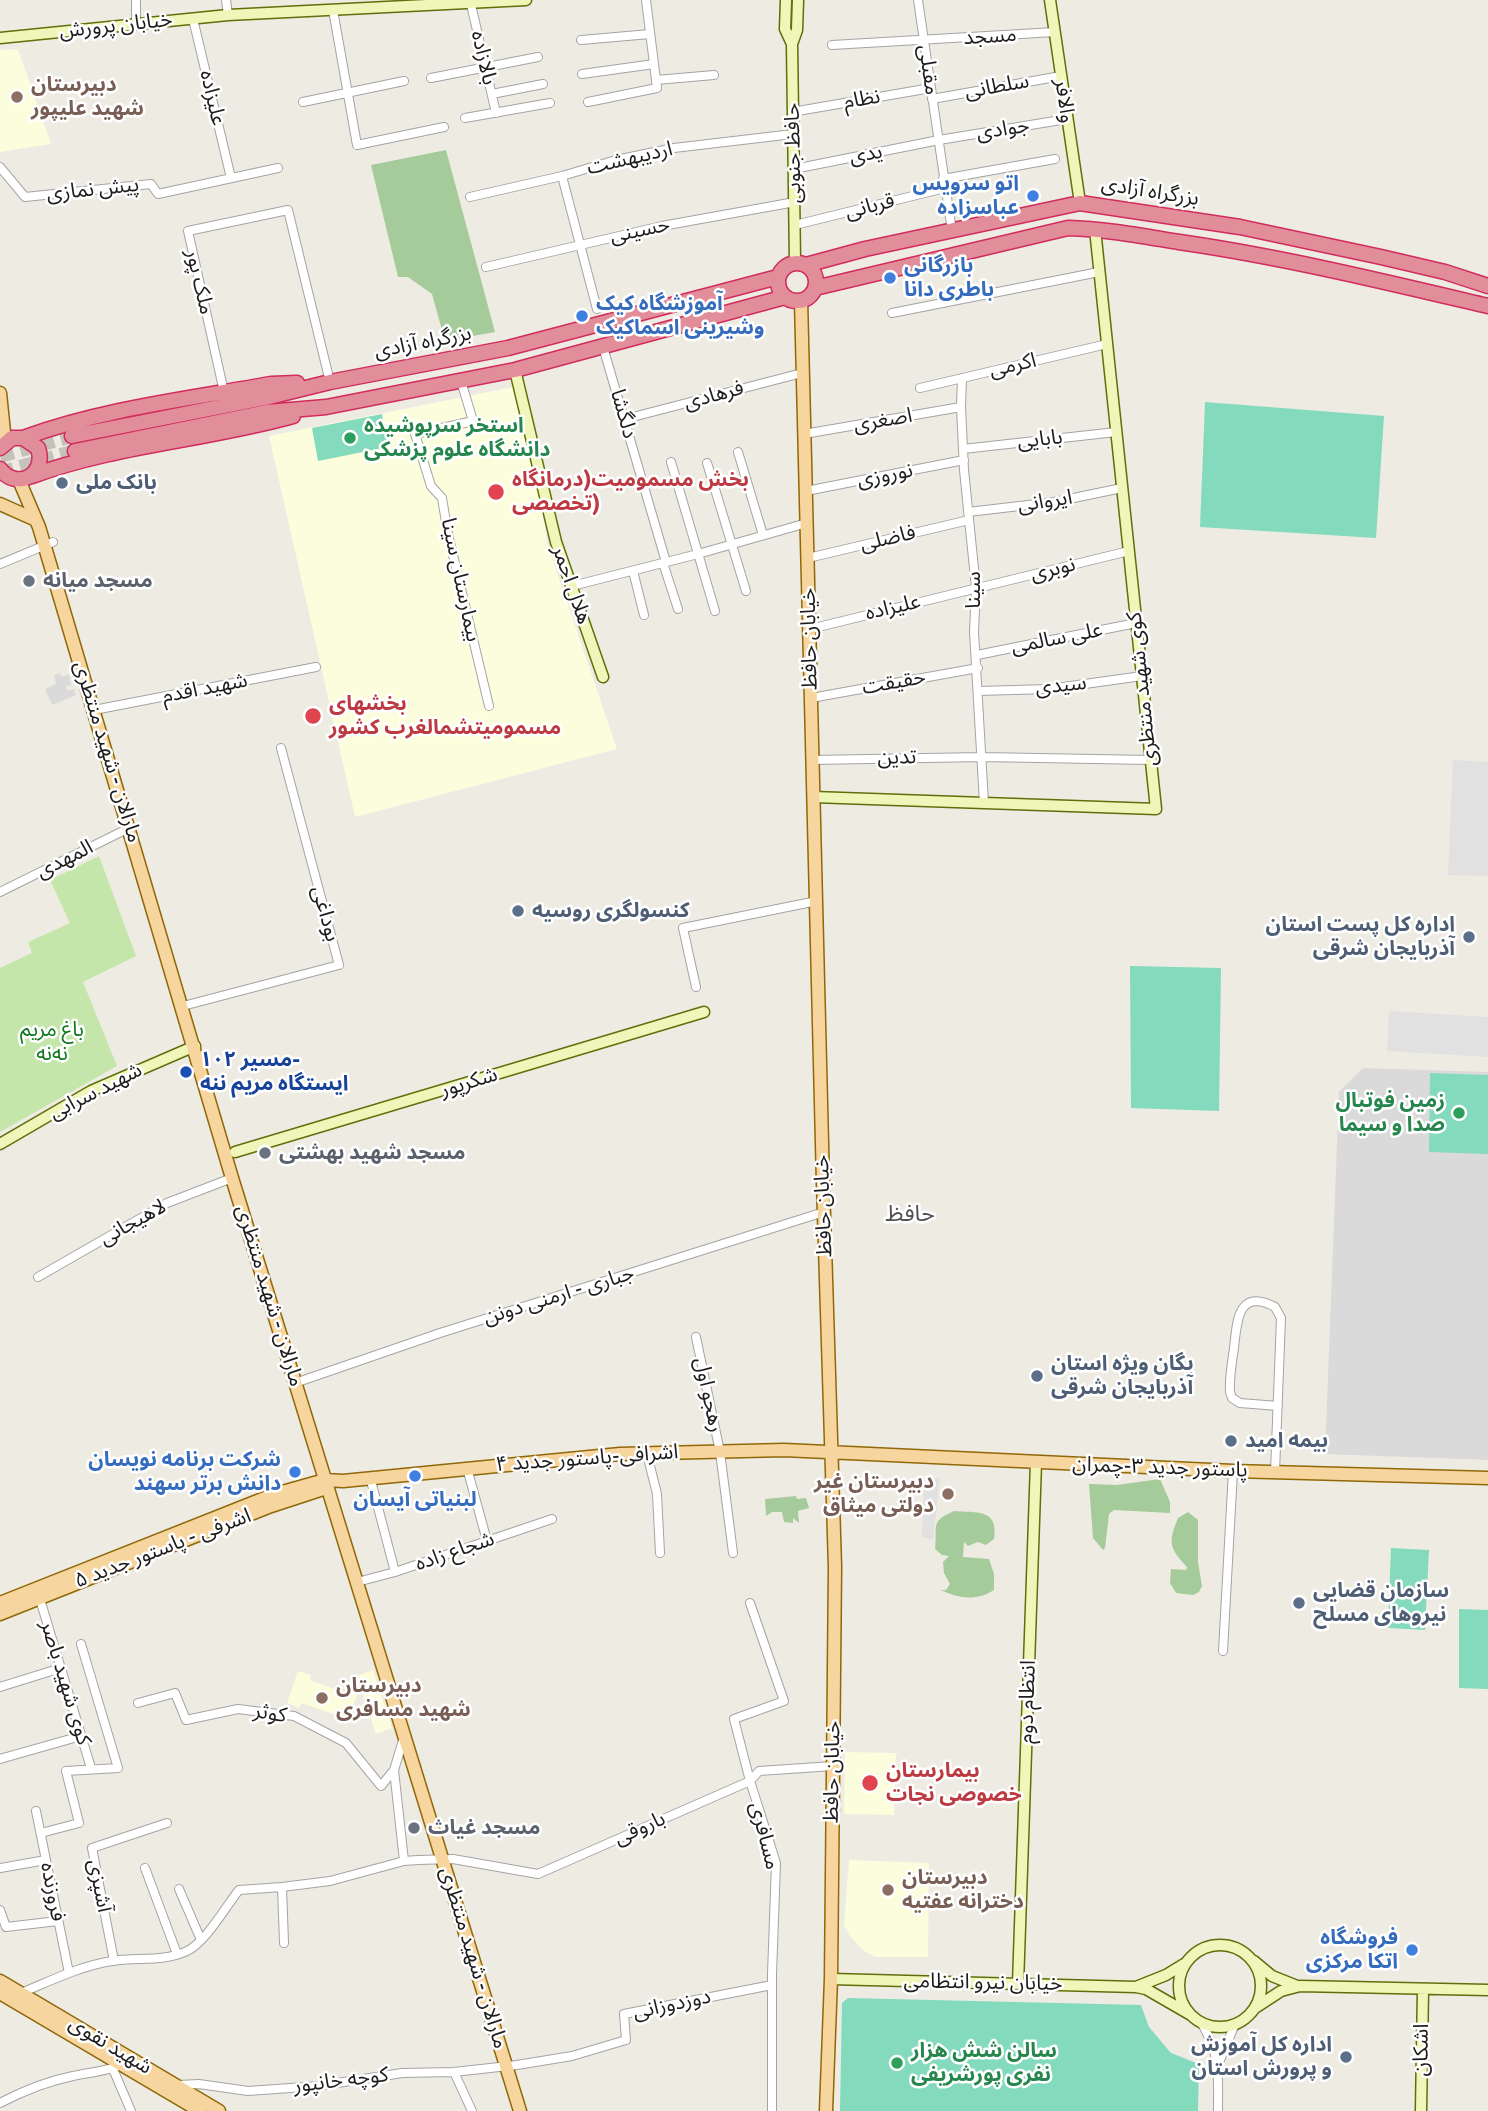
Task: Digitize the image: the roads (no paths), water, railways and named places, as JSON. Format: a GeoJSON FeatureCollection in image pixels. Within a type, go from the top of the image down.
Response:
{"type":"FeatureCollection","features":[{"type":"Feature","properties":{"kind":"highway","name":"بزرگراه آزادی"},"geometry":{"type":"LineString","coordinates":[[801,264],[1080,202],[1240,227],[1445,272],[1488,286]]}},
{"type":"Feature","properties":{"kind":"highway"},"geometry":{"type":"LineString","coordinates":[[0,484],[56,467],[273,422],[326,407],[515,370],[785,297],[801,300],[807,298],[815,288],[1068,228],[1095,229],[1207,246],[1293,262],[1488,306]]}},
{"type":"Feature","properties":{"kind":"highway"},"geometry":{"type":"LineString","coordinates":[[785,297],[779,288],[778,277],[784,267],[801,264],[815,275],[815,288]]}},
{"type":"Feature","properties":{"kind":"highway","name":"بزرگراه آزادی"},"geometry":{"type":"LineString","coordinates":[[72,436],[508,348],[778,277]]}},
{"type":"Feature","properties":{"kind":"highway"},"geometry":{"type":"LineString","coordinates":[[2,444],[44,430],[113,413],[224,392],[271,384],[330,382]]}},
{"type":"Feature","properties":{"kind":"highway"},"geometry":{"type":"LineString","coordinates":[[75,451],[267,412],[326,407]]}},
{"type":"Feature","properties":{"kind":"highway"},"geometry":{"type":"LineString","coordinates":[[44,430],[42,450],[47,460],[56,467]]}},
{"type":"Feature","properties":{"kind":"highway"},"geometry":{"type":"LineString","coordinates":[[22,437],[34,444],[40,454],[39,466],[22,479]]}},
{"type":"Feature","properties":{"kind":"highway"},"geometry":{"type":"LineString","coordinates":[[0,469],[5,475],[22,479]]}},
{"type":"Feature","properties":{"kind":"main road","name":"خیابان حافظ"},"geometry":{"type":"LineString","coordinates":[[801,300],[835,1631],[831,1979],[826,2111]]}},
{"type":"Feature","properties":{"kind":"main road"},"geometry":{"type":"LineString","coordinates":[[1,398],[22,437]]}},
{"type":"Feature","properties":{"kind":"main road"},"geometry":{"type":"LineString","coordinates":[[1,398],[2,444]]}},
{"type":"Feature","properties":{"kind":"main road","name":"مارالان - شهید منتظری"},"geometry":{"type":"LineString","coordinates":[[22,479],[36,520],[49,543],[94,710],[195,1046],[204,1086],[443,1859],[512,2066],[520,2111]]}},
{"type":"Feature","properties":{"kind":"main road"},"geometry":{"type":"LineString","coordinates":[[0,504],[36,520]]}},
{"type":"Feature","properties":{"kind":"main road","name":"اشرافی-پاستور جدید ۴"},"geometry":{"type":"LineString","coordinates":[[327,1484],[370,1477],[647,1454],[832,1451]]}},
{"type":"Feature","properties":{"kind":"main road","name":"پاستور جدید ۳-چمران"},"geometry":{"type":"LineString","coordinates":[[832,1451],[1233,1471],[1488,1478]]}},
{"type":"Feature","properties":{"kind":"main road","name":"اشرفی - پاستور جدید ۵"},"geometry":{"type":"LineString","coordinates":[[0,1614],[38,1593],[275,1494],[327,1484]]}},
{"type":"Feature","properties":{"kind":"main road","name":"اشرفی - پاستور جدید ۵"},"geometry":{"type":"LineString","coordinates":[[0,1602],[38,1593]]}},
{"type":"Feature","properties":{"kind":"main road","name":"شهید نقوی"},"geometry":{"type":"LineString","coordinates":[[0,1981],[219,2111]]}},
{"type":"Feature","properties":{"kind":"main road","name":"شهید نقوی"},"geometry":{"type":"LineString","coordinates":[[0,1993],[118,2067],[200,2111]]}},
{"type":"Feature","properties":{"kind":"street"},"geometry":{"type":"LineString","coordinates":[[136,0],[136,24]]}},
{"type":"Feature","properties":{"kind":"street"},"geometry":{"type":"LineString","coordinates":[[226,0],[228,16]]}},
{"type":"Feature","properties":{"kind":"street","name":"خیابان پرورش"},"geometry":{"type":"LineString","coordinates":[[0,38],[228,16],[526,0]]}},
{"type":"Feature","properties":{"kind":"street"},"geometry":{"type":"LineString","coordinates":[[646,0],[657,84]]}},
{"type":"Feature","properties":{"kind":"street","name":"حافظ جنوبی"},"geometry":{"type":"LineString","coordinates":[[786,0],[785,29],[792,44]]}},
{"type":"Feature","properties":{"kind":"street","name":"حافظ جنوبی"},"geometry":{"type":"LineString","coordinates":[[798,0],[797,30],[792,44],[792,112],[795,225],[801,264]]}},
{"type":"Feature","properties":{"kind":"street","name":"مقبلی"},"geometry":{"type":"LineString","coordinates":[[918,0],[952,231]]}},
{"type":"Feature","properties":{"kind":"street","name":"والافر"},"geometry":{"type":"LineString","coordinates":[[1049,0],[1080,202]]}},
{"type":"Feature","properties":{"kind":"street","name":"بالازاده"},"geometry":{"type":"LineString","coordinates":[[471,1],[496,113]]}},
{"type":"Feature","properties":{"kind":"street"},"geometry":{"type":"LineString","coordinates":[[332,10],[357,145],[444,127]]}},
{"type":"Feature","properties":{"kind":"street","name":"علیزاده"},"geometry":{"type":"LineString","coordinates":[[193,19],[231,178]]}},
{"type":"Feature","properties":{"kind":"street","name":"مسجد"},"geometry":{"type":"LineString","coordinates":[[832,45],[1055,32]]}},
{"type":"Feature","properties":{"kind":"street"},"geometry":{"type":"LineString","coordinates":[[581,40],[650,34]]}},
{"type":"Feature","properties":{"kind":"street"},"geometry":{"type":"LineString","coordinates":[[431,78],[538,57]]}},
{"type":"Feature","properties":{"kind":"street"},"geometry":{"type":"LineString","coordinates":[[582,74],[654,64]]}},
{"type":"Feature","properties":{"kind":"street"},"geometry":{"type":"LineString","coordinates":[[588,102],[657,84],[714,75]]}},
{"type":"Feature","properties":{"kind":"street","name":"سلطانی"},"geometry":{"type":"LineString","coordinates":[[932,99],[1061,76]]}},
{"type":"Feature","properties":{"kind":"street"},"geometry":{"type":"LineString","coordinates":[[303,102],[404,81]]}},
{"type":"Feature","properties":{"kind":"street"},"geometry":{"type":"LineString","coordinates":[[492,94],[544,84]]}},
{"type":"Feature","properties":{"kind":"street","name":"نظام"},"geometry":{"type":"LineString","coordinates":[[792,112],[931,88]]}},
{"type":"Feature","properties":{"kind":"street"},"geometry":{"type":"LineString","coordinates":[[465,118],[550,103]]}},
{"type":"Feature","properties":{"kind":"street","name":"جوادی"},"geometry":{"type":"LineString","coordinates":[[939,140],[1067,120]]}},
{"type":"Feature","properties":{"kind":"street","name":"اردیبهشت"},"geometry":{"type":"LineString","coordinates":[[470,197],[674,148],[793,134]]}},
{"type":"Feature","properties":{"kind":"street","name":"یدی"},"geometry":{"type":"LineString","coordinates":[[794,169],[939,140]]}},
{"type":"Feature","properties":{"kind":"street","name":"قربانی"},"geometry":{"type":"LineString","coordinates":[[795,225],[944,183],[1055,159]]}},
{"type":"Feature","properties":{"kind":"street","name":"پیش نمازی"},"geometry":{"type":"LineString","coordinates":[[0,167],[25,197],[151,184],[158,194],[278,168]]}},
{"type":"Feature","properties":{"kind":"street"},"geometry":{"type":"LineString","coordinates":[[562,176],[597,309]]}},
{"type":"Feature","properties":{"kind":"street","name":"حسینی"},"geometry":{"type":"LineString","coordinates":[[486,267],[579,243],[795,202]]}},
{"type":"Feature","properties":{"kind":"street","name":"ملک پور"},"geometry":{"type":"LineString","coordinates":[[224,392],[188,231],[288,210],[330,382]]}},
{"type":"Feature","properties":{"kind":"street","name":"کوی شهید منتظری"},"geometry":{"type":"LineString","coordinates":[[813,797],[1156,808],[1095,229]]}},
{"type":"Feature","properties":{"kind":"street"},"geometry":{"type":"LineString","coordinates":[[892,313],[1100,272]]}},
{"type":"Feature","properties":{"kind":"street","name":"اکرمی"},"geometry":{"type":"LineString","coordinates":[[919,388],[1107,344]]}},
{"type":"Feature","properties":{"kind":"street","name":"دلگشا"},"geometry":{"type":"LineString","coordinates":[[603,347],[678,609]]}},
{"type":"Feature","properties":{"kind":"street","name":"هلال احمر"},"geometry":{"type":"LineString","coordinates":[[515,370],[556,542],[603,677]]}},
{"type":"Feature","properties":{"kind":"street","name":"فرهادی"},"geometry":{"type":"LineString","coordinates":[[625,419],[802,373]]}},
{"type":"Feature","properties":{"kind":"street","name":"سینا"},"geometry":{"type":"LineString","coordinates":[[962,378],[964,460],[976,589],[974,632],[984,803]]}},
{"type":"Feature","properties":{"kind":"street","name":"بیمارستان سینا"},"geometry":{"type":"LineString","coordinates":[[461,381],[473,421],[415,434],[431,486],[442,498],[489,706]]}},
{"type":"Feature","properties":{"kind":"street","name":"اصغری"},"geometry":{"type":"LineString","coordinates":[[804,434],[961,407]]}},
{"type":"Feature","properties":{"kind":"street","name":"بابایی"},"geometry":{"type":"LineString","coordinates":[[964,449],[1116,432]]}},
{"type":"Feature","properties":{"kind":"street"},"geometry":{"type":"LineString","coordinates":[[738,452],[763,535]]}},
{"type":"Feature","properties":{"kind":"street","name":"نوروزی"},"geometry":{"type":"LineString","coordinates":[[806,491],[964,460]]}},
{"type":"Feature","properties":{"kind":"street"},"geometry":{"type":"LineString","coordinates":[[671,462],[715,611]]}},
{"type":"Feature","properties":{"kind":"street"},"geometry":{"type":"LineString","coordinates":[[707,463],[746,591]]}},
{"type":"Feature","properties":{"kind":"street","name":"ایروانی"},"geometry":{"type":"LineString","coordinates":[[969,516],[1122,488]]}},
{"type":"Feature","properties":{"kind":"street","name":"فاضلی"},"geometry":{"type":"LineString","coordinates":[[808,558],[969,516]]}},
{"type":"Feature","properties":{"kind":"street"},"geometry":{"type":"LineString","coordinates":[[572,586],[807,523]]}},
{"type":"Feature","properties":{"kind":"street"},"geometry":{"type":"LineString","coordinates":[[0,564],[49,543]]}},
{"type":"Feature","properties":{"kind":"street","name":"نوبری"},"geometry":{"type":"LineString","coordinates":[[976,589],[1129,551]]}},
{"type":"Feature","properties":{"kind":"street"},"geometry":{"type":"LineString","coordinates":[[633,571],[644,615]]}},
{"type":"Feature","properties":{"kind":"street","name":"علیزاده"},"geometry":{"type":"LineString","coordinates":[[810,629],[976,589]]}},
{"type":"Feature","properties":{"kind":"street","name":"علی سالمی"},"geometry":{"type":"LineString","coordinates":[[977,655],[1136,623]]}},
{"type":"Feature","properties":{"kind":"street","name":"شهید اقدم"},"geometry":{"type":"LineString","coordinates":[[94,710],[316,667]]}},
{"type":"Feature","properties":{"kind":"street","name":"حقیقت"},"geometry":{"type":"LineString","coordinates":[[811,698],[978,668]]}},
{"type":"Feature","properties":{"kind":"street","name":"سیدی"},"geometry":{"type":"LineString","coordinates":[[979,691],[1049,689],[1142,676]]}},
{"type":"Feature","properties":{"kind":"street","name":"بوداغی"},"geometry":{"type":"LineString","coordinates":[[183,1006],[339,965],[281,748]]}},
{"type":"Feature","properties":{"kind":"street"},"geometry":{"type":"LineString","coordinates":[[982,757],[1151,760]]}},
{"type":"Feature","properties":{"kind":"street","name":"تدین"},"geometry":{"type":"LineString","coordinates":[[812,760],[982,757]]}},
{"type":"Feature","properties":{"kind":"street","name":"المهدی"},"geometry":{"type":"LineString","coordinates":[[0,892],[129,828]]}},
{"type":"Feature","properties":{"kind":"street"},"geometry":{"type":"LineString","coordinates":[[696,987],[682,928],[817,901]]}},
{"type":"Feature","properties":{"kind":"street","name":"شکرپور"},"geometry":{"type":"LineString","coordinates":[[235,1152],[704,1012]]}},
{"type":"Feature","properties":{"kind":"street","name":"شهید سرابی"},"geometry":{"type":"LineString","coordinates":[[0,1144],[91,1091],[195,1046]]}},
{"type":"Feature","properties":{"kind":"street","name":"لاهیجانی"},"geometry":{"type":"LineString","coordinates":[[38,1277],[167,1203],[232,1178]]}},
{"type":"Feature","properties":{"kind":"street","name":"جباری - ارمنی دونن"},"geometry":{"type":"LineString","coordinates":[[295,1383],[440,1333],[824,1212]]}},
{"type":"Feature","properties":{"kind":"street"},"geometry":{"type":"LineString","coordinates":[[1275,1472],[1278,1406],[1281,1318],[1275,1307],[1253,1302],[1243,1307],[1237,1318],[1231,1398],[1240,1403],[1278,1406]]}},
{"type":"Feature","properties":{"kind":"street","name":"رهجو اول"},"geometry":{"type":"LineString","coordinates":[[696,1338],[720,1452],[733,1553]]}},
{"type":"Feature","properties":{"kind":"street"},"geometry":{"type":"LineString","coordinates":[[647,1454],[656,1494],[660,1553]]}},
{"type":"Feature","properties":{"kind":"street","name":"انتظام دوم"},"geometry":{"type":"LineString","coordinates":[[1018,1984],[1036,1462]]}},
{"type":"Feature","properties":{"kind":"street"},"geometry":{"type":"LineString","coordinates":[[467,1468],[487,1541]]}},
{"type":"Feature","properties":{"kind":"street"},"geometry":{"type":"LineString","coordinates":[[1223,1651],[1233,1471]]}},
{"type":"Feature","properties":{"kind":"street"},"geometry":{"type":"LineString","coordinates":[[370,1477],[395,1572]]}},
{"type":"Feature","properties":{"kind":"street","name":"شجاع زاده"},"geometry":{"type":"LineString","coordinates":[[357,1582],[395,1572],[552,1519]]}},
{"type":"Feature","properties":{"kind":"street","name":"کوی شهید باصر"},"geometry":{"type":"LineString","coordinates":[[38,1593],[91,1768]]}},
{"type":"Feature","properties":{"kind":"street","name":"مسافری"},"geometry":{"type":"LineString","coordinates":[[750,1603],[784,1701],[734,1719],[776,1863],[772,2111]]}},
{"type":"Feature","properties":{"kind":"street"},"geometry":{"type":"LineString","coordinates":[[41,1833],[79,1823],[66,1771],[118,1768],[81,1644]]}},
{"type":"Feature","properties":{"kind":"street"},"geometry":{"type":"LineString","coordinates":[[0,1687],[61,1668]]}},
{"type":"Feature","properties":{"kind":"street","name":"کوثر"},"geometry":{"type":"LineString","coordinates":[[138,1703],[175,1693],[187,1720],[239,1709],[294,1716],[346,1743],[381,1786],[394,1770]]}},
{"type":"Feature","properties":{"kind":"street"},"geometry":{"type":"LineString","coordinates":[[0,1759],[81,1736]]}},
{"type":"Feature","properties":{"kind":"street"},"geometry":{"type":"LineString","coordinates":[[404,1861],[394,1770],[405,1736]]}},
{"type":"Feature","properties":{"kind":"street","name":"باروقی"},"geometry":{"type":"LineString","coordinates":[[201,1940],[239,1889],[330,1881],[404,1861],[443,1859],[538,1874],[750,1781],[759,1771],[833,1766]]}},
{"type":"Feature","properties":{"kind":"street","name":"فروزنده"},"geometry":{"type":"LineString","coordinates":[[36,1811],[69,1973]]}},
{"type":"Feature","properties":{"kind":"street","name":"آشپزی"},"geometry":{"type":"LineString","coordinates":[[114,1961],[92,1848],[167,1823]]}},
{"type":"Feature","properties":{"kind":"street"},"geometry":{"type":"LineString","coordinates":[[0,1868],[46,1860]]}},
{"type":"Feature","properties":{"kind":"street"},"geometry":{"type":"LineString","coordinates":[[145,1868],[177,1954]]}},
{"type":"Feature","properties":{"kind":"street"},"geometry":{"type":"LineString","coordinates":[[282,1887],[284,1943]]}},
{"type":"Feature","properties":{"kind":"street"},"geometry":{"type":"LineString","coordinates":[[21,1993],[69,1973],[114,1961],[166,1958],[189,1951],[201,1940],[179,1889]]}},
{"type":"Feature","properties":{"kind":"street"},"geometry":{"type":"LineString","coordinates":[[0,1910],[6,1927],[58,1921]]}},
{"type":"Feature","properties":{"kind":"street"},"geometry":{"type":"LineString","coordinates":[[1219,2067],[1213,2044],[1184,2006],[1179,1984],[1186,1962],[1195,1954],[1216,1945],[1239,1950],[1272,1976],[1300,1986]]}},
{"type":"Feature","properties":{"kind":"street"},"geometry":{"type":"LineString","coordinates":[[1248,1957],[1255,1966],[1261,1988],[1253,2010]]}},
{"type":"Feature","properties":{"kind":"street","name":"خیابان نیرو انتظامی"},"geometry":{"type":"LineString","coordinates":[[1136,1987],[1166,1975],[1186,1962]]}},
{"type":"Feature","properties":{"kind":"street","name":"خیابان نیرو انتظامی"},"geometry":{"type":"LineString","coordinates":[[831,1979],[1136,1987],[1146,1989],[1196,2019]]}},
{"type":"Feature","properties":{"kind":"street","name":"دوزدوزانی"},"geometry":{"type":"LineString","coordinates":[[512,2066],[572,2056],[626,2040],[624,2014],[772,1985]]}},
{"type":"Feature","properties":{"kind":"street"},"geometry":{"type":"LineString","coordinates":[[1218,2111],[1219,2067],[1224,2045],[1235,2024],[1281,1991],[1300,1986],[1488,1990]]}},
{"type":"Feature","properties":{"kind":"street","name":"اشکان"},"geometry":{"type":"LineString","coordinates":[[1421,2111],[1423,1989]]}},
{"type":"Feature","properties":{"kind":"street"},"geometry":{"type":"LineString","coordinates":[[1196,2019],[1212,2026],[1235,2024]]}},
{"type":"Feature","properties":{"kind":"street","name":"کوچه خانپور"},"geometry":{"type":"LineString","coordinates":[[176,2085],[199,2084],[248,2091],[318,2086],[402,2073],[454,2072],[512,2066]]}},
{"type":"Feature","properties":{"kind":"street"},"geometry":{"type":"LineString","coordinates":[[0,2104],[31,2088],[118,2067],[131,2111]]}},
{"type":"Feature","properties":{"kind":"street"},"geometry":{"type":"LineString","coordinates":[[454,2072],[472,2111]]}},
{"type":"Feature","properties":{"kind":"tunnel"},"geometry":{"type":"LineString","coordinates":[[0,456],[72,436]]}},
{"type":"Feature","properties":{"kind":"tunnel"},"geometry":{"type":"LineString","coordinates":[[0,473],[75,451]]}},
{"type":"Feature","properties":{"kind":"place","name":"دبیرستان شهید علیپور"},"geometry":{"type":"Point","coordinates":[17,97]}},
{"type":"Feature","properties":{"kind":"place","name":"اتو سرویس عباسزاده"},"geometry":{"type":"Point","coordinates":[1033,196]}},
{"type":"Feature","properties":{"kind":"place","name":"بازرگانی باطری دانا"},"geometry":{"type":"Point","coordinates":[890,278]}},
{"type":"Feature","properties":{"kind":"place","name":"آموزشگاه کیک وشیرینی اسماکیک"},"geometry":{"type":"Point","coordinates":[582,316]}},
{"type":"Feature","properties":{"kind":"place","name":"استخر سرپوشیده دانشگاه علوم پزشکی"},"geometry":{"type":"Point","coordinates":[350,438]}},
{"type":"Feature","properties":{"kind":"place","name":"بانک ملی"},"geometry":{"type":"Point","coordinates":[62,483]}},
{"type":"Feature","properties":{"kind":"place","name":"بخش مسمومیت(درمانگاه تخصصی)"},"geometry":{"type":"Point","coordinates":[496,492]}},
{"type":"Feature","properties":{"kind":"place","name":"مسجد میانه"},"geometry":{"type":"Point","coordinates":[29,581]}},
{"type":"Feature","properties":{"kind":"place","name":"بخشهای مسمومیتشمالغرب کشور"},"geometry":{"type":"Point","coordinates":[313,716]}},
{"type":"Feature","properties":{"kind":"place","name":"کنسولگری روسیه"},"geometry":{"type":"Point","coordinates":[518,911]}},
{"type":"Feature","properties":{"kind":"place","name":"اداره کل پست استان آذربایجان شرقی"},"geometry":{"type":"Point","coordinates":[1469,937]}},
{"type":"Feature","properties":{"kind":"place","name":"مسیر ۱۰۲- ایستگاه مریم ننه"},"geometry":{"type":"Point","coordinates":[186,1072]}},
{"type":"Feature","properties":{"kind":"place","name":"زمین فوتبال صدا و سیما"},"geometry":{"type":"Point","coordinates":[1459,1113]}},
{"type":"Feature","properties":{"kind":"place","name":"مسجد شهید بهشتی"},"geometry":{"type":"Point","coordinates":[265,1153]}},
{"type":"Feature","properties":{"kind":"place","name":"یگان ویژه استان آذربایجان شرقی"},"geometry":{"type":"Point","coordinates":[1037,1376]}},
{"type":"Feature","properties":{"kind":"place","name":"بیمه امید"},"geometry":{"type":"Point","coordinates":[1231,1441]}},
{"type":"Feature","properties":{"kind":"place","name":"شرکت برنامه نویسان دانش برتر سهند"},"geometry":{"type":"Point","coordinates":[295,1472]}},
{"type":"Feature","properties":{"kind":"place","name":"لبنیاتی آیسان"},"geometry":{"type":"Point","coordinates":[415,1476]}},
{"type":"Feature","properties":{"kind":"place","name":"دبیرستان غیر دولتی میثاق"},"geometry":{"type":"Point","coordinates":[948,1494]}},
{"type":"Feature","properties":{"kind":"place","name":"سازمان قضایی نیروهای مسلح"},"geometry":{"type":"Point","coordinates":[1299,1603]}},
{"type":"Feature","properties":{"kind":"place","name":"دبیرستان شهید مسافری"},"geometry":{"type":"Point","coordinates":[322,1698]}},
{"type":"Feature","properties":{"kind":"place","name":"بیمارستان خصوصی نجات"},"geometry":{"type":"Point","coordinates":[870,1783]}},
{"type":"Feature","properties":{"kind":"place","name":"مسجد غیاث"},"geometry":{"type":"Point","coordinates":[414,1828]}},
{"type":"Feature","properties":{"kind":"place","name":"دبیرستان دخترانه عفتیه"},"geometry":{"type":"Point","coordinates":[888,1890]}},
{"type":"Feature","properties":{"kind":"place","name":"فروشگاه اتکا مرکزی"},"geometry":{"type":"Point","coordinates":[1412,1950]}},
{"type":"Feature","properties":{"kind":"place","name":"اداره کل آموزش و پرورش استان"},"geometry":{"type":"Point","coordinates":[1346,2057]}},
{"type":"Feature","properties":{"kind":"place","name":"سالن شش هزار نفری پورشریفی"},"geometry":{"type":"Point","coordinates":[897,2063]}},
{"type":"Feature","properties":{"kind":"district","name":"حافظ"},"geometry":{"type":"Point","coordinates":[910,1215]}},
{"type":"Feature","properties":{"kind":"park label","name":"باغ مریم نه‌نه"},"geometry":{"type":"Point","coordinates":[52,1042]}}]}
